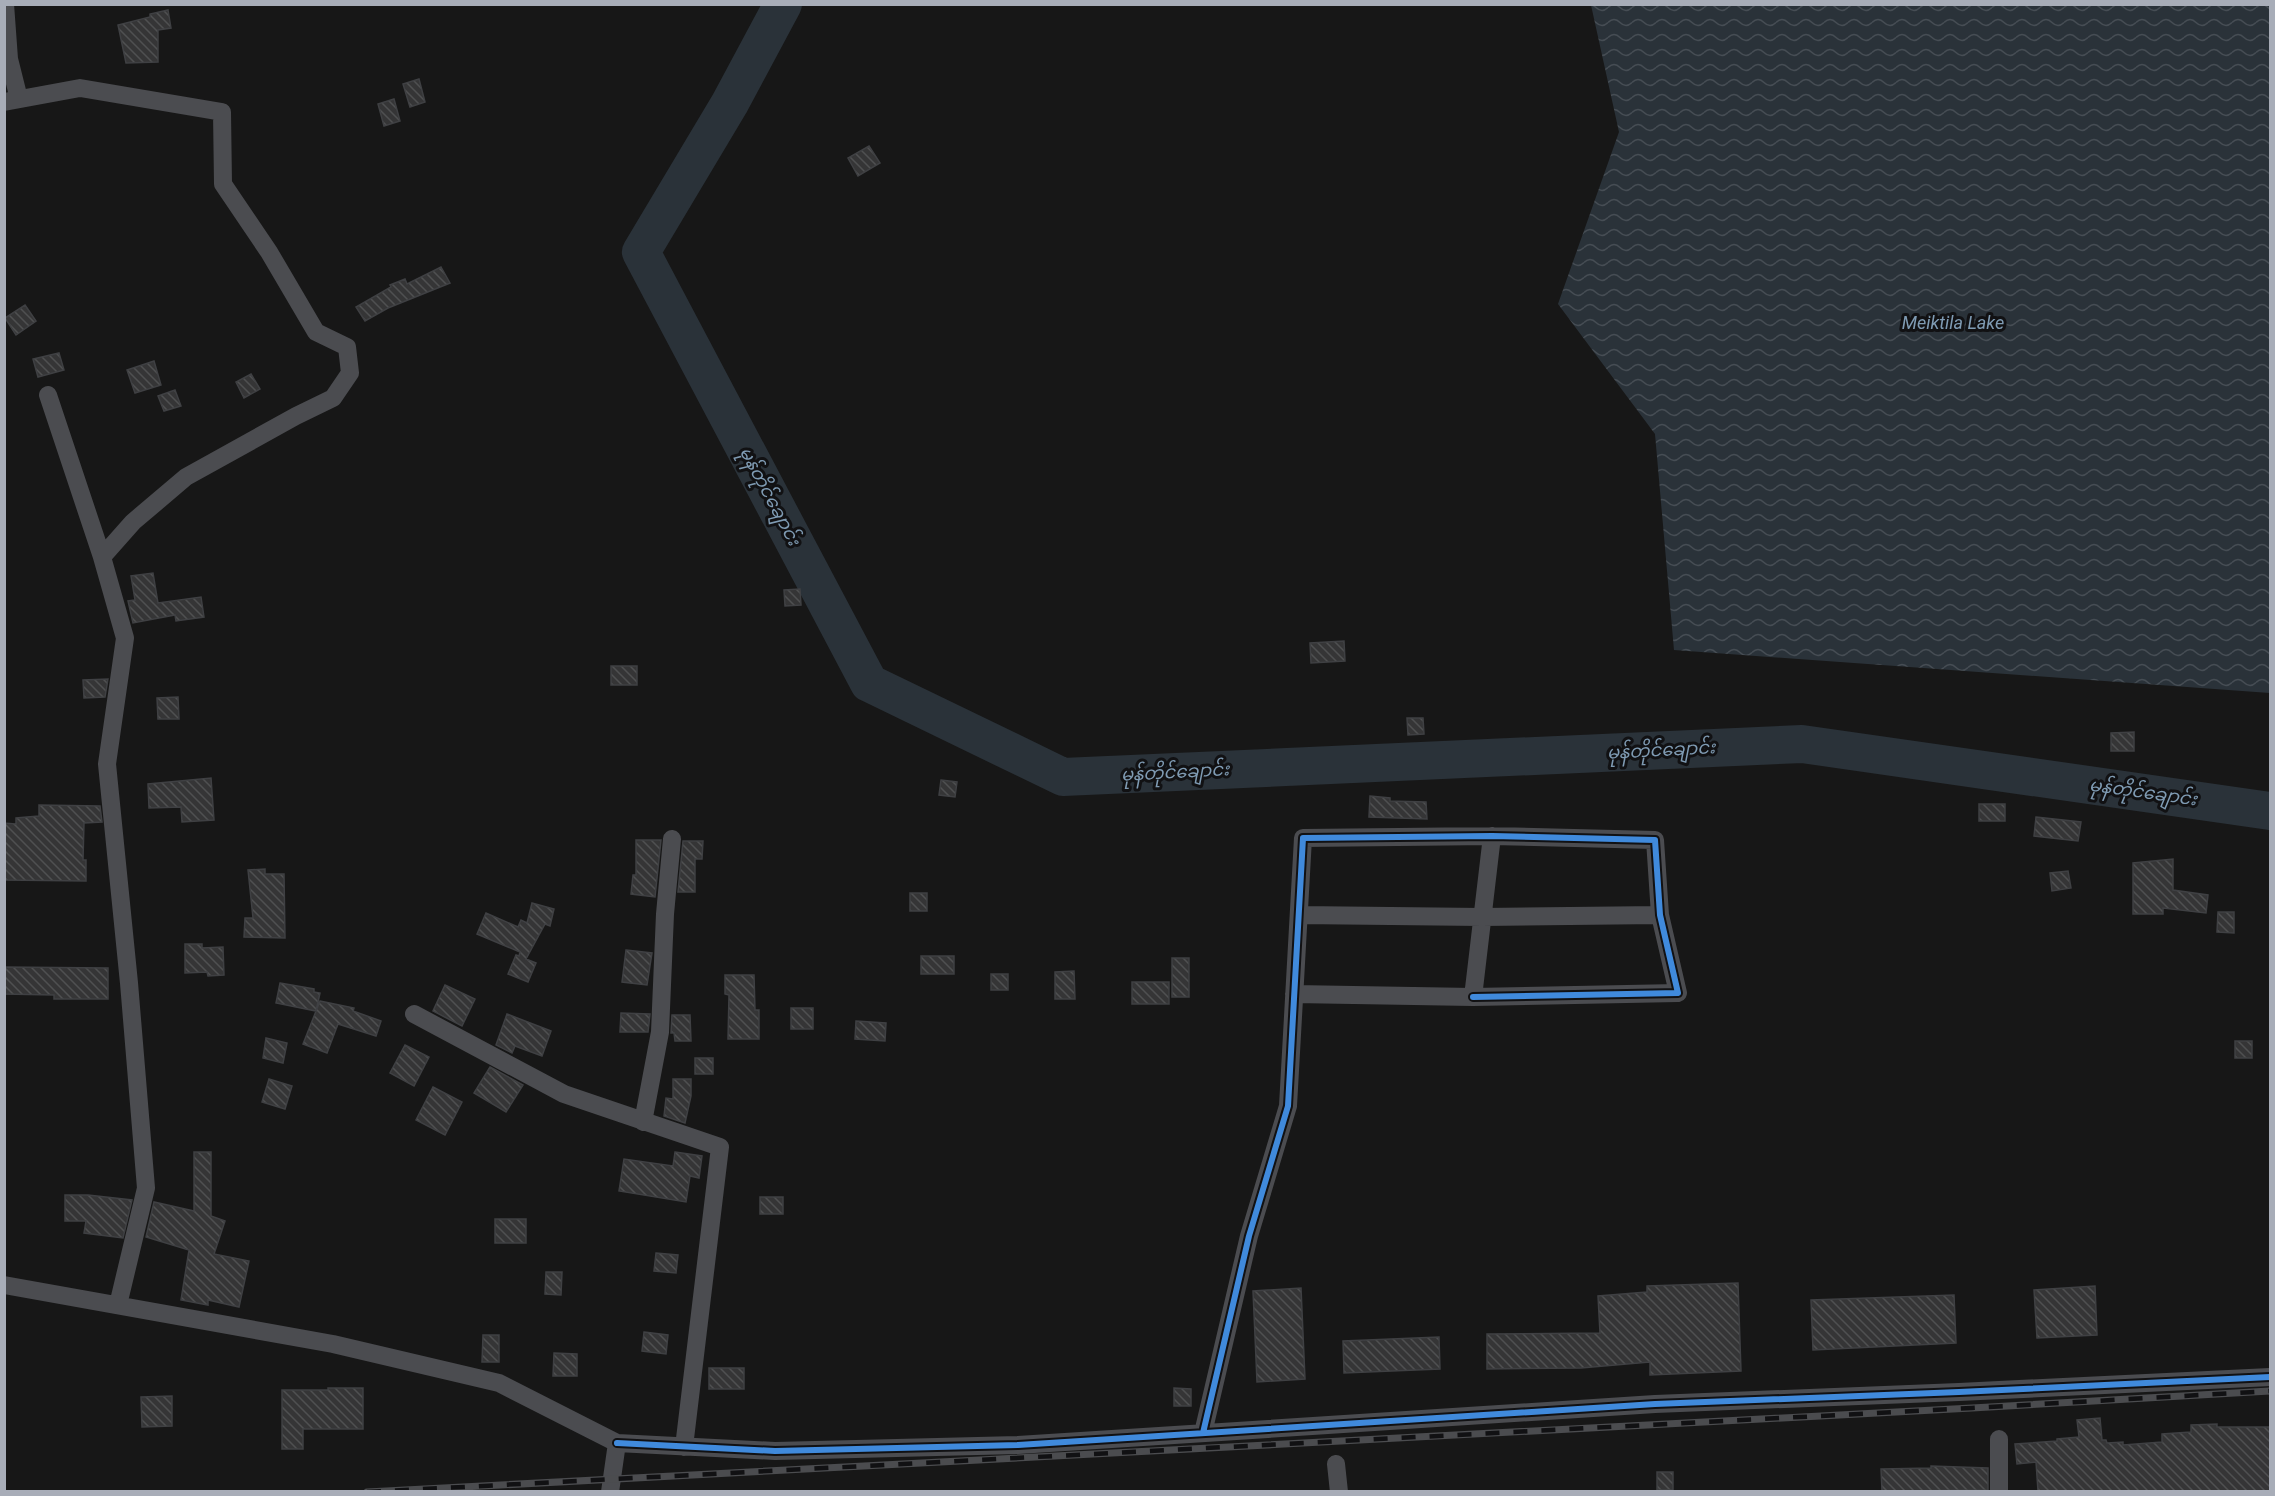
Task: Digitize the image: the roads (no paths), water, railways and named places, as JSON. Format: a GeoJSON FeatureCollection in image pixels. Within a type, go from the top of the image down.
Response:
{"type":"FeatureCollection","features":[{"type":"Feature","properties":{"kind":"street"},"geometry":{"type":"LineString","coordinates":[[5,4],[12,100],[80,88],[222,112],[223,184],[269,252],[316,332],[347,347],[350,373],[333,398],[186,477],[133,522],[102,557]]}},
{"type":"Feature","properties":{"kind":"street"},"geometry":{"type":"LineString","coordinates":[[48,395],[102,557],[125,638],[107,764],[146,1188],[118,1305]]}},
{"type":"Feature","properties":{"kind":"street"},"geometry":{"type":"LineString","coordinates":[[1473,997],[1492,836]]}},
{"type":"Feature","properties":{"kind":"street"},"geometry":{"type":"LineString","coordinates":[[1203,1433],[1249,1236],[1287,1106],[1303,838],[1492,836],[1655,840],[1660,915],[1678,993],[1473,997],[1294,994]]}},
{"type":"Feature","properties":{"kind":"street"},"geometry":{"type":"LineString","coordinates":[[643,1122],[660,1032],[664,914],[672,839]]}},
{"type":"Feature","properties":{"kind":"street"},"geometry":{"type":"LineString","coordinates":[[1299,915],[1482,917],[1660,915]]}},
{"type":"Feature","properties":{"kind":"street"},"geometry":{"type":"LineString","coordinates":[[414,1014],[564,1094],[720,1147],[684,1447]]}},
{"type":"Feature","properties":{"kind":"street"},"geometry":{"type":"LineString","coordinates":[[4,1285],[333,1344],[498,1383],[617,1443],[775,1451],[1018,1445],[1655,1404],[2271,1377]]}},
{"type":"Feature","properties":{"kind":"street"},"geometry":{"type":"LineString","coordinates":[[1999,1439],[1999,1491]]}},
{"type":"Feature","properties":{"kind":"street"},"geometry":{"type":"LineString","coordinates":[[610,1491],[617,1443]]}},
{"type":"Feature","properties":{"kind":"street"},"geometry":{"type":"LineString","coordinates":[[1336,1464],[1339,1491]]}},
{"type":"Feature","properties":{"kind":"water","name":"Meiktila Lake"},"geometry":{"type":"Polygon","coordinates":[[[1591,5],[2270,5],[2270,693],[1674,650],[1655,434],[1558,304],[1619,132],[1591,5]]]}},
{"type":"Feature","properties":{"kind":"waterway","name":"မုန်တိုင်ချောင်း"},"geometry":{"type":"LineString","coordinates":[[783,4],[730,103],[641,252],[869,683],[1063,777],[1802,744],[2270,811]]}},
{"type":"Feature","properties":{"kind":"railway"},"geometry":{"type":"LineString","coordinates":[[367,1492],[2270,1391]]}}]}
